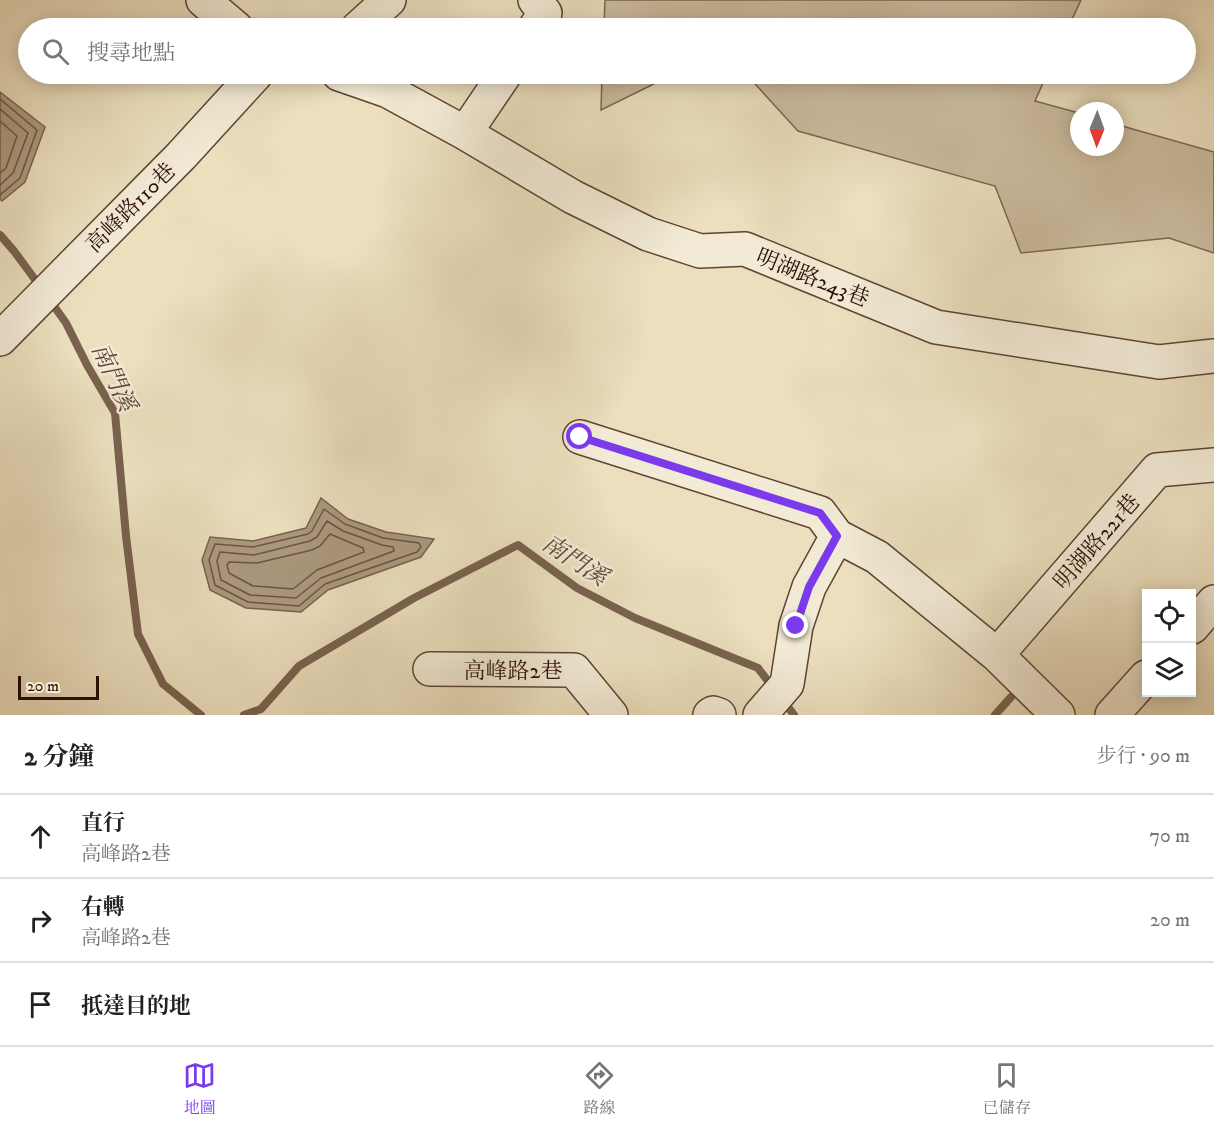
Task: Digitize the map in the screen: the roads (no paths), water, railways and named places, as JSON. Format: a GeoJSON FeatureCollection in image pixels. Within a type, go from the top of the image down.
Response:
{"type":"FeatureCollection","features":[{"type":"Feature","properties":{"kind":"lane"},"geometry":{"type":"LineString","coordinates":[[203,0],[224,18]]}},
{"type":"Feature","properties":{"kind":"lane"},"geometry":{"type":"LineString","coordinates":[[369,18],[389,0]]}},
{"type":"Feature","properties":{"kind":"lane"},"geometry":{"type":"LineString","coordinates":[[535,0],[545,13],[542,18]]}},
{"type":"Feature","properties":{"kind":"lane","name":"高峰路110巷"},"geometry":{"type":"LineString","coordinates":[[0,339],[181,156],[247,84]]}},
{"type":"Feature","properties":{"kind":"lane","name":"明湖路243巷"},"geometry":{"type":"LineString","coordinates":[[368,84],[388,91],[465,133],[573,197],[648,234],[700,251],[745,249],[936,327],[1159,362],[1214,356]]}},
{"type":"Feature","properties":{"kind":"lane"},"geometry":{"type":"LineString","coordinates":[[465,133],[498,84]]}},
{"type":"Feature","properties":{"kind":"lane"},"geometry":{"type":"LineString","coordinates":[[580,437],[820,513],[837,536],[877,557],[997,655],[1058,715]]}},
{"type":"Feature","properties":{"kind":"lane","name":"明湖路221巷"},"geometry":{"type":"LineString","coordinates":[[997,655],[1157,470],[1214,465]]}},
{"type":"Feature","properties":{"kind":"lane"},"geometry":{"type":"LineString","coordinates":[[763,712],[787,684],[796,626],[806,597],[837,536]]}},
{"type":"Feature","properties":{"kind":"lane"},"geometry":{"type":"LineString","coordinates":[[1196,622],[1214,602]]}},
{"type":"Feature","properties":{"kind":"lane","name":"高峰路2巷"},"geometry":{"type":"LineString","coordinates":[[430,669],[574,670],[611,715]]}},
{"type":"Feature","properties":{"kind":"lane"},"geometry":{"type":"LineString","coordinates":[[1112,715],[1142,681]]}},
{"type":"Feature","properties":{"kind":"lane"},"geometry":{"type":"LineString","coordinates":[[710,715],[713,713],[719,715]]}},
{"type":"Feature","properties":{"kind":"water"},"geometry":{"type":"Polygon","coordinates":[[[0,92],[45,127],[25,182],[2,201],[0,199],[0,92]]]}},
{"type":"Feature","properties":{"kind":"water"},"geometry":{"type":"Polygon","coordinates":[[[321,498],[348,519],[386,532],[434,539],[421,557],[328,590],[301,612],[246,608],[210,590],[202,560],[210,537],[253,541],[306,528],[321,498]]]}},
{"type":"Feature","properties":{"kind":"waterway","name":"南門溪"},"geometry":{"type":"LineString","coordinates":[[0,235],[42,289]]}},
{"type":"Feature","properties":{"kind":"waterway","name":"南門溪"},"geometry":{"type":"LineString","coordinates":[[49,299],[66,323],[115,413],[138,634],[163,684],[201,715]]}},
{"type":"Feature","properties":{"kind":"waterway","name":"南門溪"},"geometry":{"type":"LineString","coordinates":[[244,715],[261,709],[299,666],[414,598],[518,545],[577,588],[635,618],[758,668],[774,689]]}},
{"type":"Feature","properties":{"kind":"waterway"},"geometry":{"type":"LineString","coordinates":[[995,715],[1011,697]]}},
{"type":"Feature","properties":{"kind":"waterway","name":"南門溪"},"geometry":{"type":"LineString","coordinates":[[782,699],[794,715]]}}]}
